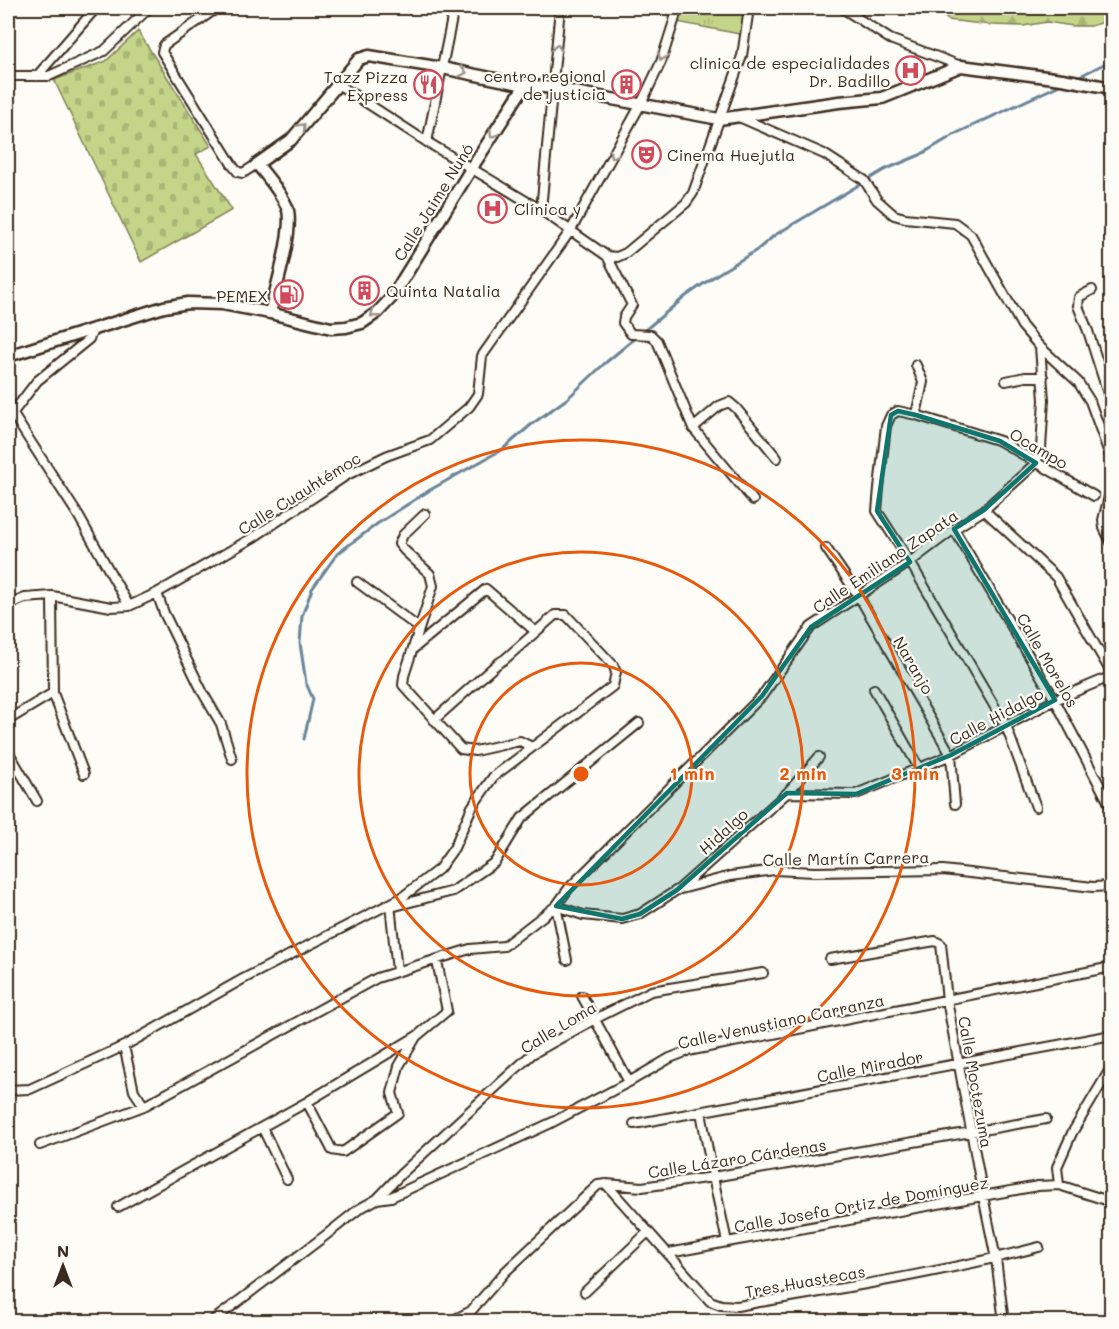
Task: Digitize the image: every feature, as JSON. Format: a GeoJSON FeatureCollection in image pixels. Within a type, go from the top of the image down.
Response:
{"type":"FeatureCollection","features":[{"type":"Feature","properties":{"kind":"main road"},"geometry":{"type":"LineString","coordinates":[[270,313],[288,239],[288,209],[276,188],[257,164],[291,140],[359,59],[364,56],[442,68],[719,119],[839,102],[882,99],[961,66],[1107,87]]}},
{"type":"Feature","properties":{"kind":"main road","name":"Calle Jaime Nunó"},"geometry":{"type":"LineString","coordinates":[[8,356],[164,307],[188,303],[222,304],[332,328],[362,323],[378,312],[392,297],[525,85]]}},
{"type":"Feature","properties":{"kind":"street"},"geometry":{"type":"LineString","coordinates":[[38,76],[96,8]]}},
{"type":"Feature","properties":{"kind":"street"},"geometry":{"type":"LineString","coordinates":[[8,76],[49,76],[104,51],[151,8]]}},
{"type":"Feature","properties":{"kind":"street"},"geometry":{"type":"LineString","coordinates":[[217,8],[164,45],[162,52],[238,172],[243,173],[257,164]]}},
{"type":"Feature","properties":{"kind":"street"},"geometry":{"type":"LineString","coordinates":[[427,142],[454,8]]}},
{"type":"Feature","properties":{"kind":"street"},"geometry":{"type":"LineString","coordinates":[[541,210],[560,8]]}},
{"type":"Feature","properties":{"kind":"street","name":"Calle Cuauhtémoc"},"geometry":{"type":"LineString","coordinates":[[8,605],[25,598],[52,596],[111,607],[129,606],[157,593],[254,537],[347,475],[386,456],[430,440],[469,407],[478,394],[482,356],[571,230],[641,104],[661,62],[677,8]]}},
{"type":"Feature","properties":{"kind":"street"},"geometry":{"type":"LineString","coordinates":[[607,256],[626,253],[686,203],[693,193],[742,56],[749,8]]}},
{"type":"Feature","properties":{"kind":"street"},"geometry":{"type":"LineString","coordinates":[[842,8],[890,39],[961,66]]}},
{"type":"Feature","properties":{"kind":"street"},"geometry":{"type":"LineString","coordinates":[[339,85],[427,142],[541,210],[607,256],[632,305],[624,316],[623,323],[631,334],[651,335],[657,341],[693,428],[753,500]]}},
{"type":"Feature","properties":{"kind":"street"},"geometry":{"type":"LineString","coordinates":[[739,117],[824,154],[864,180],[877,200],[894,215],[955,223],[971,235],[1022,326],[1040,347],[1078,382],[1090,401],[1110,456],[1111,489],[1103,520],[1104,528],[1112,544]]}},
{"type":"Feature","properties":{"kind":"street"},"geometry":{"type":"LineString","coordinates":[[1092,290],[1079,297],[1078,306],[1111,403],[1107,445]]}},
{"type":"Feature","properties":{"kind":"street"},"geometry":{"type":"LineString","coordinates":[[94,328],[89,339],[37,381],[10,416],[78,515],[129,606]]}},
{"type":"Feature","properties":{"kind":"street"},"geometry":{"type":"LineString","coordinates":[[1036,463],[1041,448],[1044,400],[1040,347]]}},
{"type":"Feature","properties":{"kind":"street"},"geometry":{"type":"LineString","coordinates":[[916,365],[923,382],[916,415]]}},
{"type":"Feature","properties":{"kind":"street"},"geometry":{"type":"LineString","coordinates":[[1006,381],[1025,377],[1043,377]]}},
{"type":"Feature","properties":{"kind":"street"},"geometry":{"type":"LineString","coordinates":[[693,428],[719,406],[729,402],[777,458]]}},
{"type":"Feature","properties":{"kind":"street","name":"Ocampo"},"geometry":{"type":"LineString","coordinates":[[910,562],[877,511],[886,426],[891,415],[898,411],[999,441],[1094,496]]}},
{"type":"Feature","properties":{"kind":"street","name":"Calle Emiliano Zapata"},"geometry":{"type":"LineString","coordinates":[[40,1145],[144,1106],[377,978],[470,949],[504,946],[556,906],[569,888],[762,696],[811,627],[984,510],[1036,463]]}},
{"type":"Feature","properties":{"kind":"street"},"geometry":{"type":"LineString","coordinates":[[984,510],[1056,577],[1112,675]]}},
{"type":"Feature","properties":{"kind":"street"},"geometry":{"type":"LineString","coordinates":[[425,514],[403,535],[399,544],[430,574],[433,586],[412,649],[403,685],[461,749],[475,751],[520,741],[532,747]]}},
{"type":"Feature","properties":{"kind":"street","name":"Calle Morelos"},"geometry":{"type":"LineString","coordinates":[[954,529],[1055,700],[1112,809]]}},
{"type":"Feature","properties":{"kind":"street","name":"Naranjo"},"geometry":{"type":"LineString","coordinates":[[825,548],[858,595],[951,755],[956,804]]}},
{"type":"Feature","properties":{"kind":"street"},"geometry":{"type":"LineString","coordinates":[[910,562],[1006,726],[1036,807]]}},
{"type":"Feature","properties":{"kind":"street"},"geometry":{"type":"LineString","coordinates":[[357,582],[419,628]]}},
{"type":"Feature","properties":{"kind":"street"},"geometry":{"type":"LineString","coordinates":[[412,649],[486,589],[536,632]]}},
{"type":"Feature","properties":{"kind":"street"},"geometry":{"type":"LineString","coordinates":[[157,593],[183,653],[221,724],[232,759]]}},
{"type":"Feature","properties":{"kind":"street"},"geometry":{"type":"LineString","coordinates":[[52,596],[53,693],[84,774]]}},
{"type":"Feature","properties":{"kind":"street"},"geometry":{"type":"LineString","coordinates":[[8,1090],[30,1089],[124,1046],[243,979],[401,898],[439,869],[454,848],[472,807],[493,777],[613,686],[616,672],[613,665],[567,615],[555,615],[434,720]]}},
{"type":"Feature","properties":{"kind":"street","name":"Calle Hidalgo"},"geometry":{"type":"LineString","coordinates":[[787,793],[856,794],[951,755],[1055,700],[1112,675]]}},
{"type":"Feature","properties":{"kind":"street"},"geometry":{"type":"LineString","coordinates":[[874,689],[919,768]]}},
{"type":"Feature","properties":{"kind":"street"},"geometry":{"type":"LineString","coordinates":[[8,720],[53,693]]}},
{"type":"Feature","properties":{"kind":"street"},"geometry":{"type":"LineString","coordinates":[[390,904],[395,906],[453,891],[495,862],[522,818],[639,723]]}},
{"type":"Feature","properties":{"kind":"street"},"geometry":{"type":"LineString","coordinates":[[8,751],[37,801]]}},
{"type":"Feature","properties":{"kind":"street","name":"Hidalgo"},"geometry":{"type":"LineString","coordinates":[[677,890],[787,793],[819,757]]}},
{"type":"Feature","properties":{"kind":"street","name":"Calle Martín Carrera"},"geometry":{"type":"LineString","coordinates":[[556,906],[583,915],[622,919],[640,914],[677,890],[731,876],[774,870],[814,872],[943,870],[1093,887],[1112,886]]}},
{"type":"Feature","properties":{"kind":"street"},"geometry":{"type":"LineString","coordinates":[[390,904],[397,971]]}},
{"type":"Feature","properties":{"kind":"street"},"geometry":{"type":"LineString","coordinates":[[556,906],[567,960]]}},
{"type":"Feature","properties":{"kind":"street","name":"Calle Moctezuma"},"geometry":{"type":"LineString","coordinates":[[830,959],[935,941],[941,944],[947,1000],[958,1063],[996,1258]]}},
{"type":"Feature","properties":{"kind":"street"},"geometry":{"type":"LineString","coordinates":[[118,1207],[307,1102],[417,1036],[447,1011],[437,961]]}},
{"type":"Feature","properties":{"kind":"street","name":"Calle Venustiano Carranza"},"geometry":{"type":"LineString","coordinates":[[378,1199],[391,1197],[551,1124],[670,1058],[688,1051],[1112,967]]}},
{"type":"Feature","properties":{"kind":"street","name":"Calle Loma"},"geometry":{"type":"LineString","coordinates":[[378,1199],[401,1174],[532,1054],[651,991],[764,973]]}},
{"type":"Feature","properties":{"kind":"street"},"geometry":{"type":"LineString","coordinates":[[582,996],[629,1082]]}},
{"type":"Feature","properties":{"kind":"street","name":"Calle Mirador"},"geometry":{"type":"LineString","coordinates":[[634,1124],[1112,1035]]}},
{"type":"Feature","properties":{"kind":"street"},"geometry":{"type":"LineString","coordinates":[[307,1102],[332,1150],[343,1152],[398,1113],[392,1093],[399,1066],[417,1036]]}},
{"type":"Feature","properties":{"kind":"street"},"geometry":{"type":"LineString","coordinates":[[124,1046],[134,1091],[144,1106]]}},
{"type":"Feature","properties":{"kind":"street"},"geometry":{"type":"LineString","coordinates":[[1110,1198],[1059,1185],[1057,1167],[1072,1133],[1112,1066]]}},
{"type":"Feature","properties":{"kind":"street"},"geometry":{"type":"LineString","coordinates":[[701,1112],[727,1242]]}},
{"type":"Feature","properties":{"kind":"street","name":"Calle Lázaro Cárdenas"},"geometry":{"type":"LineString","coordinates":[[606,1184],[642,1187],[713,1177],[1046,1119]]}},
{"type":"Feature","properties":{"kind":"street"},"geometry":{"type":"LineString","coordinates":[[262,1127],[287,1179]]}},
{"type":"Feature","properties":{"kind":"street"},"geometry":{"type":"LineString","coordinates":[[449,1322],[471,1311],[513,1264],[598,1185],[606,1184]]}},
{"type":"Feature","properties":{"kind":"street","name":"Tres Huastecas"},"geometry":{"type":"LineString","coordinates":[[606,1184],[710,1301],[721,1305],[737,1306],[840,1289],[996,1258],[1039,1247]]}},
{"type":"Feature","properties":{"kind":"street","name":"Calle Josefa Ortiz de Domínguez"},"geometry":{"type":"LineString","coordinates":[[669,1254],[1038,1186],[1059,1185]]}},
{"type":"Feature","properties":{"kind":"street"},"geometry":{"type":"LineString","coordinates":[[211,1322],[359,1209],[378,1199]]}},
{"type":"Feature","properties":{"kind":"street"},"geometry":{"type":"LineString","coordinates":[[585,1292],[648,1232]]}},
{"type":"Feature","properties":{"kind":"street"},"geometry":{"type":"LineString","coordinates":[[996,1258],[1004,1322]]}},
{"type":"Feature","properties":{"kind":"highlighted area"},"geometry":{"type":"Polygon","coordinates":[[[898,411],[916,415],[1000,441],[1036,463],[984,510],[954,529],[1055,700],[951,755],[856,794],[787,793],[677,890],[640,914],[622,919],[556,906],[762,696],[811,627],[910,562],[877,511],[891,415],[898,411]]]}},
{"type":"Feature","properties":{"kind":"green space"},"geometry":{"type":"Polygon","coordinates":[[[679,8],[744,8],[740,34],[677,22],[679,8]]]}},
{"type":"Feature","properties":{"kind":"green space"},"geometry":{"type":"Polygon","coordinates":[[[934,8],[1111,8],[1111,20],[1091,26],[1047,22],[1023,26],[991,25],[948,20],[934,8]]]}},
{"type":"Feature","properties":{"kind":"green space"},"geometry":{"type":"Polygon","coordinates":[[[138,31],[211,146],[196,154],[232,210],[141,262],[54,80],[106,61],[138,31]]]}},
{"type":"Feature","properties":{"kind":"waterway"},"geometry":{"type":"LineString","coordinates":[[1076,78],[1112,60]]}},
{"type":"Feature","properties":{"kind":"waterway"},"geometry":{"type":"LineString","coordinates":[[304,739],[313,699],[306,683],[300,643],[302,616],[312,589],[337,554],[377,524],[430,490],[503,449],[568,398],[604,364],[686,296],[757,250],[775,235],[884,170],[920,155],[957,133],[1064,83]]}},
{"type":"Feature","properties":{"kind":"place","name":"clinica de especialidades Dr. Badillo"},"geometry":{"type":"Point","coordinates":[911,71]}},
{"type":"Feature","properties":{"kind":"place","name":"centro regional de justicia"},"geometry":{"type":"Point","coordinates":[627,84]}},
{"type":"Feature","properties":{"kind":"place","name":"Tazz Pizza Express"},"geometry":{"type":"Point","coordinates":[429,85]}},
{"type":"Feature","properties":{"kind":"place","name":"Cinema Huejutla"},"geometry":{"type":"Point","coordinates":[646,154]}},
{"type":"Feature","properties":{"kind":"place","name":"Clínica y"},"geometry":{"type":"Point","coordinates":[493,208]}},
{"type":"Feature","properties":{"kind":"place","name":"Quinta Natalia"},"geometry":{"type":"Point","coordinates":[365,290]}},
{"type":"Feature","properties":{"kind":"place","name":"PEMEX"},"geometry":{"type":"Point","coordinates":[289,295]}}]}
